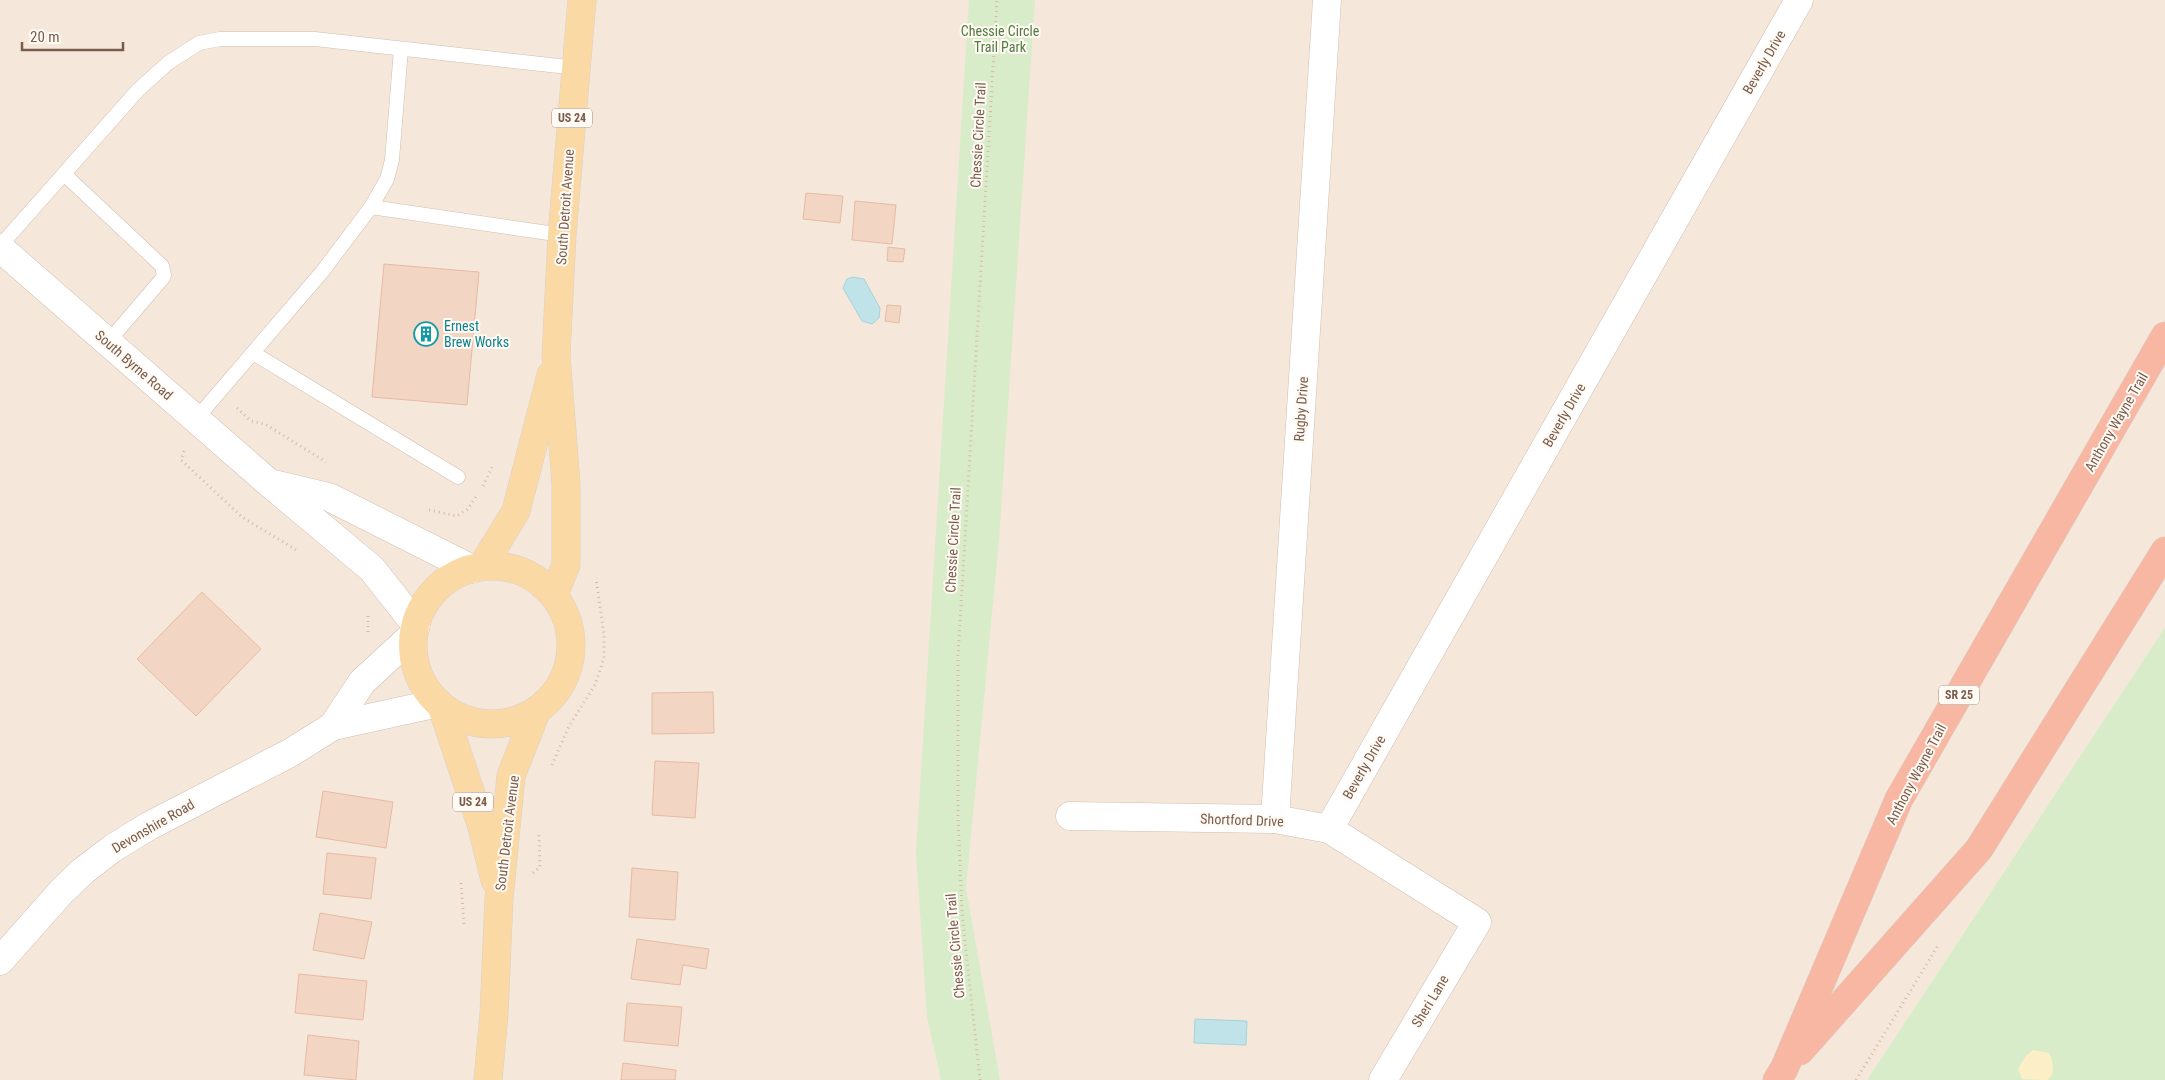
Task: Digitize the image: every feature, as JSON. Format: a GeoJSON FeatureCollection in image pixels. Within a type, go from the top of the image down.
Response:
{"type":"FeatureCollection","features":[{"type":"Feature","properties":{"kind":"highway","name":"Anthony Wayne Trail"},"geometry":{"type":"LineString","coordinates":[[1781,1074],[1899,799],[2165,336]]}},
{"type":"Feature","properties":{"kind":"highway","name":"Anthony Wayne Trail"},"geometry":{"type":"LineString","coordinates":[[1781,1074],[1979,849],[2165,551]]}},
{"type":"Feature","properties":{"kind":"main road","name":"South Detroit Avenue"},"geometry":{"type":"LineString","coordinates":[[554,594],[566,565],[566,484],[556,355],[562,235],[582,0]]}},
{"type":"Feature","properties":{"kind":"main road","name":"South Detroit Avenue"},"geometry":{"type":"LineString","coordinates":[[477,567],[516,512],[556,355]]}},
{"type":"Feature","properties":{"kind":"main road","name":"South Detroit Avenue"},"geometry":{"type":"LineString","coordinates":[[509,566],[534,577],[554,594],[568,617],[572,643],[570,661],[568,670],[556,693],[536,712],[514,722],[488,725],[464,720],[440,705],[424,687],[414,663],[414,630],[420,610],[435,588],[457,573],[477,567],[509,566]]}},
{"type":"Feature","properties":{"kind":"main road","name":"South Detroit Avenue"},"geometry":{"type":"LineString","coordinates":[[440,705],[482,827],[499,898]]}},
{"type":"Feature","properties":{"kind":"main road","name":"South Detroit Avenue"},"geometry":{"type":"LineString","coordinates":[[488,1080],[494,1014],[499,898],[511,776],[536,712]]}},
{"type":"Feature","properties":{"kind":"street","name":"Rugby Drive"},"geometry":{"type":"LineString","coordinates":[[1275,819],[1327,0]]}},
{"type":"Feature","properties":{"kind":"street","name":"Beverly Drive"},"geometry":{"type":"LineString","coordinates":[[1329,829],[1799,0]]}},
{"type":"Feature","properties":{"kind":"street","name":"South Byrne Road"},"geometry":{"type":"LineString","coordinates":[[0,247],[268,482],[372,569],[414,630]]}},
{"type":"Feature","properties":{"kind":"street","name":"South Byrne Road"},"geometry":{"type":"LineString","coordinates":[[268,482],[329,497],[477,567]]}},
{"type":"Feature","properties":{"kind":"street","name":"Devonshire Road"},"geometry":{"type":"LineString","coordinates":[[333,726],[362,682],[414,630]]}},
{"type":"Feature","properties":{"kind":"street","name":"Devonshire Road"},"geometry":{"type":"LineString","coordinates":[[0,961],[62,891],[112,848],[209,794],[290,753],[333,726],[440,705]]}},
{"type":"Feature","properties":{"kind":"street","name":"Shortford Drive"},"geometry":{"type":"LineString","coordinates":[[1070,816],[1275,819],[1329,829],[1477,922]]}},
{"type":"Feature","properties":{"kind":"street","name":"Sheri Lane"},"geometry":{"type":"LineString","coordinates":[[1383,1080],[1477,922]]}},
{"type":"Feature","properties":{"kind":"lane"},"geometry":{"type":"LineString","coordinates":[[0,247],[138,90],[168,63],[199,43],[220,39],[315,39],[577,68]]}},
{"type":"Feature","properties":{"kind":"lane"},"geometry":{"type":"LineString","coordinates":[[196,419],[322,272],[370,207],[387,179],[392,160],[401,49]]}},
{"type":"Feature","properties":{"kind":"lane"},"geometry":{"type":"LineString","coordinates":[[64,174],[162,266],[164,271],[162,279],[108,342]]}},
{"type":"Feature","properties":{"kind":"lane"},"geometry":{"type":"LineString","coordinates":[[370,207],[562,235]]}},
{"type":"Feature","properties":{"kind":"lane"},"geometry":{"type":"LineString","coordinates":[[253,353],[458,477]]}},
{"type":"Feature","properties":{"kind":"path","name":"Chessie Circle Trail"},"geometry":{"type":"LineString","coordinates":[[980,1080],[962,913],[958,816],[958,656],[997,0]]}},
{"type":"Feature","properties":{"kind":"path"},"geometry":{"type":"LineString","coordinates":[[235,406],[251,421],[266,424],[330,464]]}},
{"type":"Feature","properties":{"kind":"path"},"geometry":{"type":"LineString","coordinates":[[181,460],[242,517],[304,554]]}},
{"type":"Feature","properties":{"kind":"path"},"geometry":{"type":"LineString","coordinates":[[423,508],[457,516],[468,509],[482,488],[487,491]]}},
{"type":"Feature","properties":{"kind":"path"},"geometry":{"type":"LineString","coordinates":[[548,774],[569,726],[585,704],[595,685],[604,658],[604,634],[595,571]]}},
{"type":"Feature","properties":{"kind":"path"},"geometry":{"type":"LineString","coordinates":[[364,638],[369,630],[367,613]]}},
{"type":"Feature","properties":{"kind":"path"},"geometry":{"type":"LineString","coordinates":[[539,831],[540,867]]}},
{"type":"Feature","properties":{"kind":"path"},"geometry":{"type":"LineString","coordinates":[[461,876],[465,933]]}},
{"type":"Feature","properties":{"kind":"shaded area"},"geometry":{"type":"Polygon","coordinates":[[[0,0],[2165,0],[2165,627],[1867,1080],[0,1080],[0,0]]]}},
{"type":"Feature","properties":{"kind":"green space","name":"Chessie Circle Trail Park"},"geometry":{"type":"Polygon","coordinates":[[[969,0],[1035,0],[999,540],[966,888],[1000,1080],[941,1080],[927,1017],[916,852],[969,0]]]}},
{"type":"Feature","properties":{"kind":"green space"},"geometry":{"type":"Polygon","coordinates":[[[2165,627],[2165,1080],[1867,1080],[2165,627]]]}},
{"type":"Feature","properties":{"kind":"sand"},"geometry":{"type":"Polygon","coordinates":[[[2033,1050],[2049,1053],[2053,1063],[2053,1070],[2048,1080],[2022,1079],[2018,1069],[2025,1057],[2033,1050]]]}},
{"type":"Feature","properties":{"kind":"water"},"geometry":{"type":"Polygon","coordinates":[[[853,277],[864,279],[880,308],[879,318],[872,324],[862,321],[843,288],[847,279],[853,277]]]}},
{"type":"Feature","properties":{"kind":"water"},"geometry":{"type":"Polygon","coordinates":[[[1195,1019],[1247,1021],[1246,1045],[1194,1043],[1195,1019]]]}},
{"type":"Feature","properties":{"kind":"building"},"geometry":{"type":"Polygon","coordinates":[[[806,193],[843,196],[840,223],[803,219],[806,193]]]}},
{"type":"Feature","properties":{"kind":"building"},"geometry":{"type":"Polygon","coordinates":[[[855,201],[896,205],[892,244],[852,240],[855,201]]]}},
{"type":"Feature","properties":{"kind":"building"},"geometry":{"type":"Polygon","coordinates":[[[888,247],[905,249],[903,262],[887,261],[888,247]]]}},
{"type":"Feature","properties":{"kind":"building","name":"Ernest Brew Works"},"geometry":{"type":"Polygon","coordinates":[[[384,264],[479,272],[467,405],[372,397],[384,264]]]}},
{"type":"Feature","properties":{"kind":"building"},"geometry":{"type":"Polygon","coordinates":[[[887,305],[901,306],[899,323],[885,321],[887,305]]]}},
{"type":"Feature","properties":{"kind":"building"},"geometry":{"type":"Polygon","coordinates":[[[202,592],[261,649],[196,716],[137,659],[202,592]]]}},
{"type":"Feature","properties":{"kind":"building"},"geometry":{"type":"Polygon","coordinates":[[[713,692],[714,733],[652,734],[652,693],[713,692]]]}},
{"type":"Feature","properties":{"kind":"building"},"geometry":{"type":"Polygon","coordinates":[[[655,761],[699,763],[695,818],[652,815],[655,761]]]}},
{"type":"Feature","properties":{"kind":"building"},"geometry":{"type":"Polygon","coordinates":[[[323,791],[393,802],[386,848],[316,837],[323,791]]]}},
{"type":"Feature","properties":{"kind":"building"},"geometry":{"type":"Polygon","coordinates":[[[327,853],[376,858],[371,899],[323,894],[327,853]]]}},
{"type":"Feature","properties":{"kind":"building"},"geometry":{"type":"Polygon","coordinates":[[[632,868],[678,872],[675,920],[629,917],[632,868]]]}},
{"type":"Feature","properties":{"kind":"building"},"geometry":{"type":"Polygon","coordinates":[[[320,913],[372,922],[364,959],[313,950],[320,913]]]}},
{"type":"Feature","properties":{"kind":"building"},"geometry":{"type":"Polygon","coordinates":[[[637,939],[709,949],[706,969],[683,965],[680,985],[631,979],[637,939]]]}},
{"type":"Feature","properties":{"kind":"building"},"geometry":{"type":"Polygon","coordinates":[[[299,974],[367,981],[363,1020],[295,1013],[299,974]]]}},
{"type":"Feature","properties":{"kind":"building"},"geometry":{"type":"Polygon","coordinates":[[[627,1003],[682,1007],[678,1046],[624,1041],[627,1003]]]}},
{"type":"Feature","properties":{"kind":"building"},"geometry":{"type":"Polygon","coordinates":[[[308,1035],[359,1041],[356,1080],[304,1075],[308,1035]]]}},
{"type":"Feature","properties":{"kind":"building"},"geometry":{"type":"Polygon","coordinates":[[[623,1063],[676,1070],[675,1080],[621,1080],[623,1063]]]}},
{"type":"Feature","properties":{"kind":"place","name":"Ernest Brew Works"},"geometry":{"type":"Point","coordinates":[426,334]}}]}
